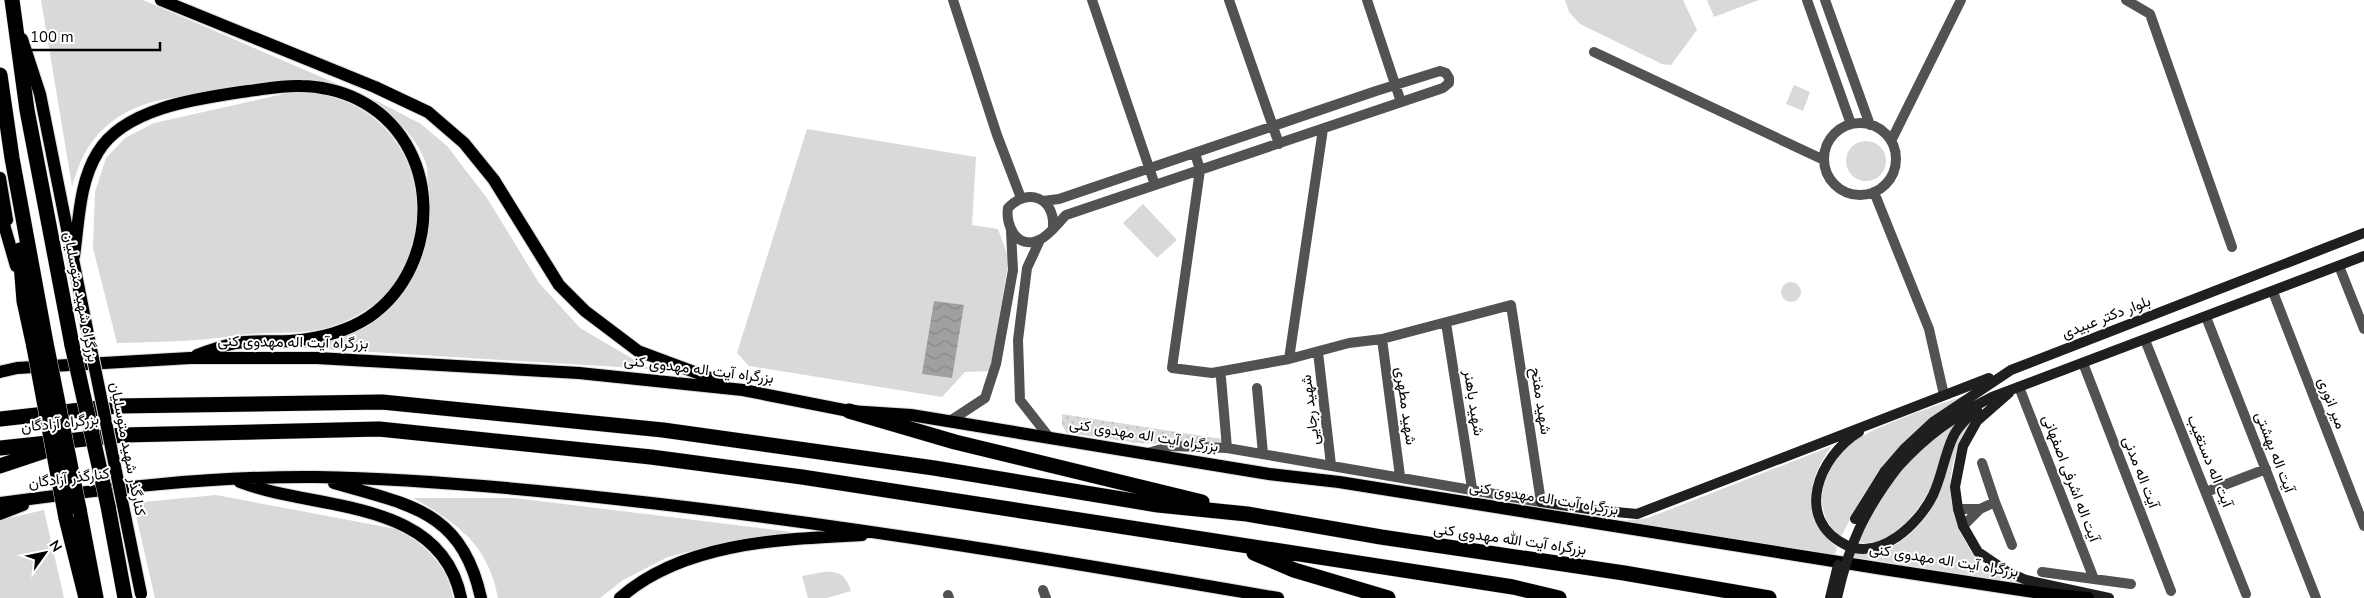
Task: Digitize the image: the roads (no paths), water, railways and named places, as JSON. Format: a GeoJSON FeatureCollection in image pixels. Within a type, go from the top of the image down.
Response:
{"type":"FeatureCollection","features":[{"type":"Feature","properties":{"kind":"highway","name":"بزرگراه شهید متوسلیان"},"geometry":{"type":"LineString","coordinates":[[13,8],[27,110],[72,345],[108,506],[125,598]]}},
{"type":"Feature","properties":{"kind":"highway"},"geometry":{"type":"LineString","coordinates":[[0,76],[66,518],[86,598]]}},
{"type":"Feature","properties":{"kind":"highway"},"geometry":{"type":"LineString","coordinates":[[12,158],[24,301],[40,345],[79,509],[96,598]]}},
{"type":"Feature","properties":{"kind":"highway","name":"بزرگراه آزادگان"},"geometry":{"type":"LineString","coordinates":[[0,419],[117,406],[392,403],[663,430],[934,468],[1158,505],[1247,514]]}},
{"type":"Feature","properties":{"kind":"highway"},"geometry":{"type":"LineString","coordinates":[[849,411],[955,442],[1151,488],[1247,514]]}},
{"type":"Feature","properties":{"kind":"highway","name":"بزرگراه آزادگان"},"geometry":{"type":"LineString","coordinates":[[0,448],[85,437],[123,435],[379,429],[651,457],[802,477],[1235,544]]}},
{"type":"Feature","properties":{"kind":"highway"},"geometry":{"type":"LineString","coordinates":[[0,466],[85,437]]}},
{"type":"Feature","properties":{"kind":"highway","name":"بزرگراه آیت الله مهدوی کنی"},"geometry":{"type":"LineString","coordinates":[[1247,514],[1768,598]]}},
{"type":"Feature","properties":{"kind":"highway"},"geometry":{"type":"LineString","coordinates":[[1235,544],[1294,570],[1388,598]]}},
{"type":"Feature","properties":{"kind":"highway"},"geometry":{"type":"LineString","coordinates":[[1235,544],[1513,587],[1559,598]]}},
{"type":"Feature","properties":{"kind":"main road"},"geometry":{"type":"LineString","coordinates":[[161,0],[239,34],[376,87],[428,112],[464,143],[494,180],[559,285],[585,311],[638,351],[743,390]]}},
{"type":"Feature","properties":{"kind":"main road","name":"کنارگذر شهید متوسلیان"},"geometry":{"type":"LineString","coordinates":[[13,8],[40,94],[142,597]]}},
{"type":"Feature","properties":{"kind":"main road"},"geometry":{"type":"LineString","coordinates":[[0,372],[18,368],[190,358],[216,348],[238,343],[292,341],[339,332],[370,316],[388,301],[412,266],[420,244],[424,221],[424,199],[419,172],[410,151],[393,127],[358,99],[316,87],[299,86],[199,98],[141,116],[113,135],[99,150],[87,174],[74,256]]}},
{"type":"Feature","properties":{"kind":"main road"},"geometry":{"type":"LineString","coordinates":[[0,178],[10,241],[24,301]]}},
{"type":"Feature","properties":{"kind":"main road"},"geometry":{"type":"LineString","coordinates":[[0,211],[10,241]]}},
{"type":"Feature","properties":{"kind":"main road","name":"بلوار دکتر عبیدی"},"geometry":{"type":"LineString","coordinates":[[1830,598],[1848,535],[1869,494],[1904,449],[1933,422],[2010,370],[2364,233]]}},
{"type":"Feature","properties":{"kind":"main road"},"geometry":{"type":"LineString","coordinates":[[1837,598],[1855,534],[1876,495],[1898,467],[1937,428],[1956,415],[1992,397],[2364,256]]}},
{"type":"Feature","properties":{"kind":"main road","name":"بزرگراه آیت اله مهدوی کنی"},"geometry":{"type":"LineString","coordinates":[[190,358],[327,359],[482,366],[579,373],[743,390],[849,411],[911,415],[1599,524],[2038,592],[2088,598]]}},
{"type":"Feature","properties":{"kind":"main road"},"geometry":{"type":"LineString","coordinates":[[0,365],[18,368]]}},
{"type":"Feature","properties":{"kind":"main road"},"geometry":{"type":"LineString","coordinates":[[1541,502],[1637,514],[2010,370]]}},
{"type":"Feature","properties":{"kind":"main road"},"geometry":{"type":"LineString","coordinates":[[2016,389],[1978,421],[1962,446],[1955,487],[1963,526],[1978,552],[2006,571],[2026,580],[2109,598]]}},
{"type":"Feature","properties":{"kind":"main road"},"geometry":{"type":"LineString","coordinates":[[1879,419],[1851,436],[1837,449],[1826,463],[1819,479],[1816,498],[1819,515],[1828,533],[1847,546],[1856,548],[1874,548],[1887,542],[1905,530],[1922,514],[1940,479],[1953,436],[1966,419],[1992,397]]}},
{"type":"Feature","properties":{"kind":"main road"},"geometry":{"type":"LineString","coordinates":[[235,480],[315,477],[512,487],[831,525],[1278,598]]}},
{"type":"Feature","properties":{"kind":"main road"},"geometry":{"type":"LineString","coordinates":[[315,477],[400,500],[441,524],[465,550],[472,564],[481,598]]}},
{"type":"Feature","properties":{"kind":"main road"},"geometry":{"type":"LineString","coordinates":[[235,480],[261,490],[370,512],[417,532],[433,544],[447,560],[455,576],[461,598]]}},
{"type":"Feature","properties":{"kind":"main road","name":"کنارگذر آزادگان"},"geometry":{"type":"LineString","coordinates":[[0,503],[141,486],[235,480]]}},
{"type":"Feature","properties":{"kind":"main road"},"geometry":{"type":"LineString","coordinates":[[0,514],[41,497]]}},
{"type":"Feature","properties":{"kind":"main road"},"geometry":{"type":"LineString","coordinates":[[1548,516],[1573,507]]}},
{"type":"Feature","properties":{"kind":"main road"},"geometry":{"type":"LineString","coordinates":[[1573,507],[1599,524]]}},
{"type":"Feature","properties":{"kind":"main road"},"geometry":{"type":"LineString","coordinates":[[620,598],[650,576],[706,554],[786,539],[882,534]]}},
{"type":"Feature","properties":{"kind":"main road"},"geometry":{"type":"LineString","coordinates":[[81,598],[82,579]]}},
{"type":"Feature","properties":{"kind":"main road"},"geometry":{"type":"LineString","coordinates":[[1175,580],[1234,598]]}},
{"type":"Feature","properties":{"kind":"street"},"geometry":{"type":"LineString","coordinates":[[953,0],[997,135],[1021,198]]}},
{"type":"Feature","properties":{"kind":"street"},"geometry":{"type":"LineString","coordinates":[[1092,0],[1155,185]]}},
{"type":"Feature","properties":{"kind":"street"},"geometry":{"type":"LineString","coordinates":[[1229,0],[1279,144]]}},
{"type":"Feature","properties":{"kind":"street"},"geometry":{"type":"LineString","coordinates":[[1367,0],[1401,102]]}},
{"type":"Feature","properties":{"kind":"street"},"geometry":{"type":"LineString","coordinates":[[1807,0],[1851,124]]}},
{"type":"Feature","properties":{"kind":"street"},"geometry":{"type":"LineString","coordinates":[[1825,0],[1870,125]]}},
{"type":"Feature","properties":{"kind":"street"},"geometry":{"type":"LineString","coordinates":[[1891,141],[1961,0]]}},
{"type":"Feature","properties":{"kind":"street"},"geometry":{"type":"LineString","coordinates":[[2126,0],[2150,14],[2232,247]]}},
{"type":"Feature","properties":{"kind":"street"},"geometry":{"type":"LineString","coordinates":[[1594,52],[1824,160]]}},
{"type":"Feature","properties":{"kind":"street"},"geometry":{"type":"LineString","coordinates":[[950,421],[985,398],[996,364],[1013,270],[1011,231],[1006,217],[1008,208],[1021,198],[1032,197],[1043,201],[1059,200],[1396,85],[1440,71],[1446,73],[1449,78],[1445,87],[1066,215],[1040,240],[1027,268],[1018,340],[1020,400],[1049,437]]}},
{"type":"Feature","properties":{"kind":"street"},"geometry":{"type":"LineString","coordinates":[[1851,124],[1870,125],[1884,132],[1891,141],[1895,152],[1894,170],[1884,186],[1874,192],[1862,195],[1851,194],[1840,189],[1832,182],[1826,172],[1825,148],[1831,137],[1840,129],[1851,124]]}},
{"type":"Feature","properties":{"kind":"street"},"geometry":{"type":"LineString","coordinates":[[1289,359],[1323,129]]}},
{"type":"Feature","properties":{"kind":"street"},"geometry":{"type":"LineString","coordinates":[[1195,153],[1200,170],[1172,368],[1212,373],[1289,359],[1350,343],[1382,339],[1446,323]]}},
{"type":"Feature","properties":{"kind":"street"},"geometry":{"type":"LineString","coordinates":[[1874,192],[1929,329],[1944,395]]}},
{"type":"Feature","properties":{"kind":"street"},"geometry":{"type":"LineString","coordinates":[[1043,201],[1054,217],[1053,227]]}},
{"type":"Feature","properties":{"kind":"street"},"geometry":{"type":"LineString","coordinates":[[1011,231],[1018,240],[1029,243],[1040,240]]}},
{"type":"Feature","properties":{"kind":"street"},"geometry":{"type":"LineString","coordinates":[[2339,266],[2364,329]]}},
{"type":"Feature","properties":{"kind":"street","name":"میر انوری"},"geometry":{"type":"LineString","coordinates":[[2273,292],[2364,526]]}},
{"type":"Feature","properties":{"kind":"street","name":"شهید مفتح"},"geometry":{"type":"LineString","coordinates":[[1446,323],[1511,306],[1541,502]]}},
{"type":"Feature","properties":{"kind":"street","name":"آیت اله بهشتی"},"geometry":{"type":"LineString","coordinates":[[2206,317],[2316,598]]}},
{"type":"Feature","properties":{"kind":"street","name":"شهید باهنر"},"geometry":{"type":"LineString","coordinates":[[1446,323],[1472,488]]}},
{"type":"Feature","properties":{"kind":"street","name":"شهید مطهری"},"geometry":{"type":"LineString","coordinates":[[1382,339],[1400,476]]}},
{"type":"Feature","properties":{"kind":"street","name":"آیت اله دستغیب"},"geometry":{"type":"LineString","coordinates":[[2145,340],[2246,594]]}},
{"type":"Feature","properties":{"kind":"street","name":"شهید رجایی"},"geometry":{"type":"LineString","coordinates":[[1318,352],[1331,465]]}},
{"type":"Feature","properties":{"kind":"street","name":"آیت اله مدنی"},"geometry":{"type":"LineString","coordinates":[[2083,363],[2171,591]]}},
{"type":"Feature","properties":{"kind":"street"},"geometry":{"type":"LineString","coordinates":[[1221,378],[1227,448]]}},
{"type":"Feature","properties":{"kind":"street"},"geometry":{"type":"LineString","coordinates":[[1257,388],[1262,454]]}},
{"type":"Feature","properties":{"kind":"street","name":"آیت اله اشرفی اصفهانی"},"geometry":{"type":"LineString","coordinates":[[2016,389],[2094,579]]}},
{"type":"Feature","properties":{"kind":"street"},"geometry":{"type":"LineString","coordinates":[[1148,453],[1172,446],[1227,448],[1472,488],[1541,502]]}},
{"type":"Feature","properties":{"kind":"street"},"geometry":{"type":"LineString","coordinates":[[1982,463],[2012,545]]}},
{"type":"Feature","properties":{"kind":"street"},"geometry":{"type":"LineString","coordinates":[[2206,492],[2266,469]]}},
{"type":"Feature","properties":{"kind":"street"},"geometry":{"type":"LineString","coordinates":[[1963,526],[1980,509],[1995,502]]}},
{"type":"Feature","properties":{"kind":"street"},"geometry":{"type":"LineString","coordinates":[[1958,509],[1980,509]]}},
{"type":"Feature","properties":{"kind":"street"},"geometry":{"type":"LineString","coordinates":[[2042,572],[2131,584]]}},
{"type":"Feature","properties":{"kind":"water"},"geometry":{"type":"Polygon","coordinates":[[[934,301],[964,305],[952,378],[922,374],[934,301]]]}}]}
